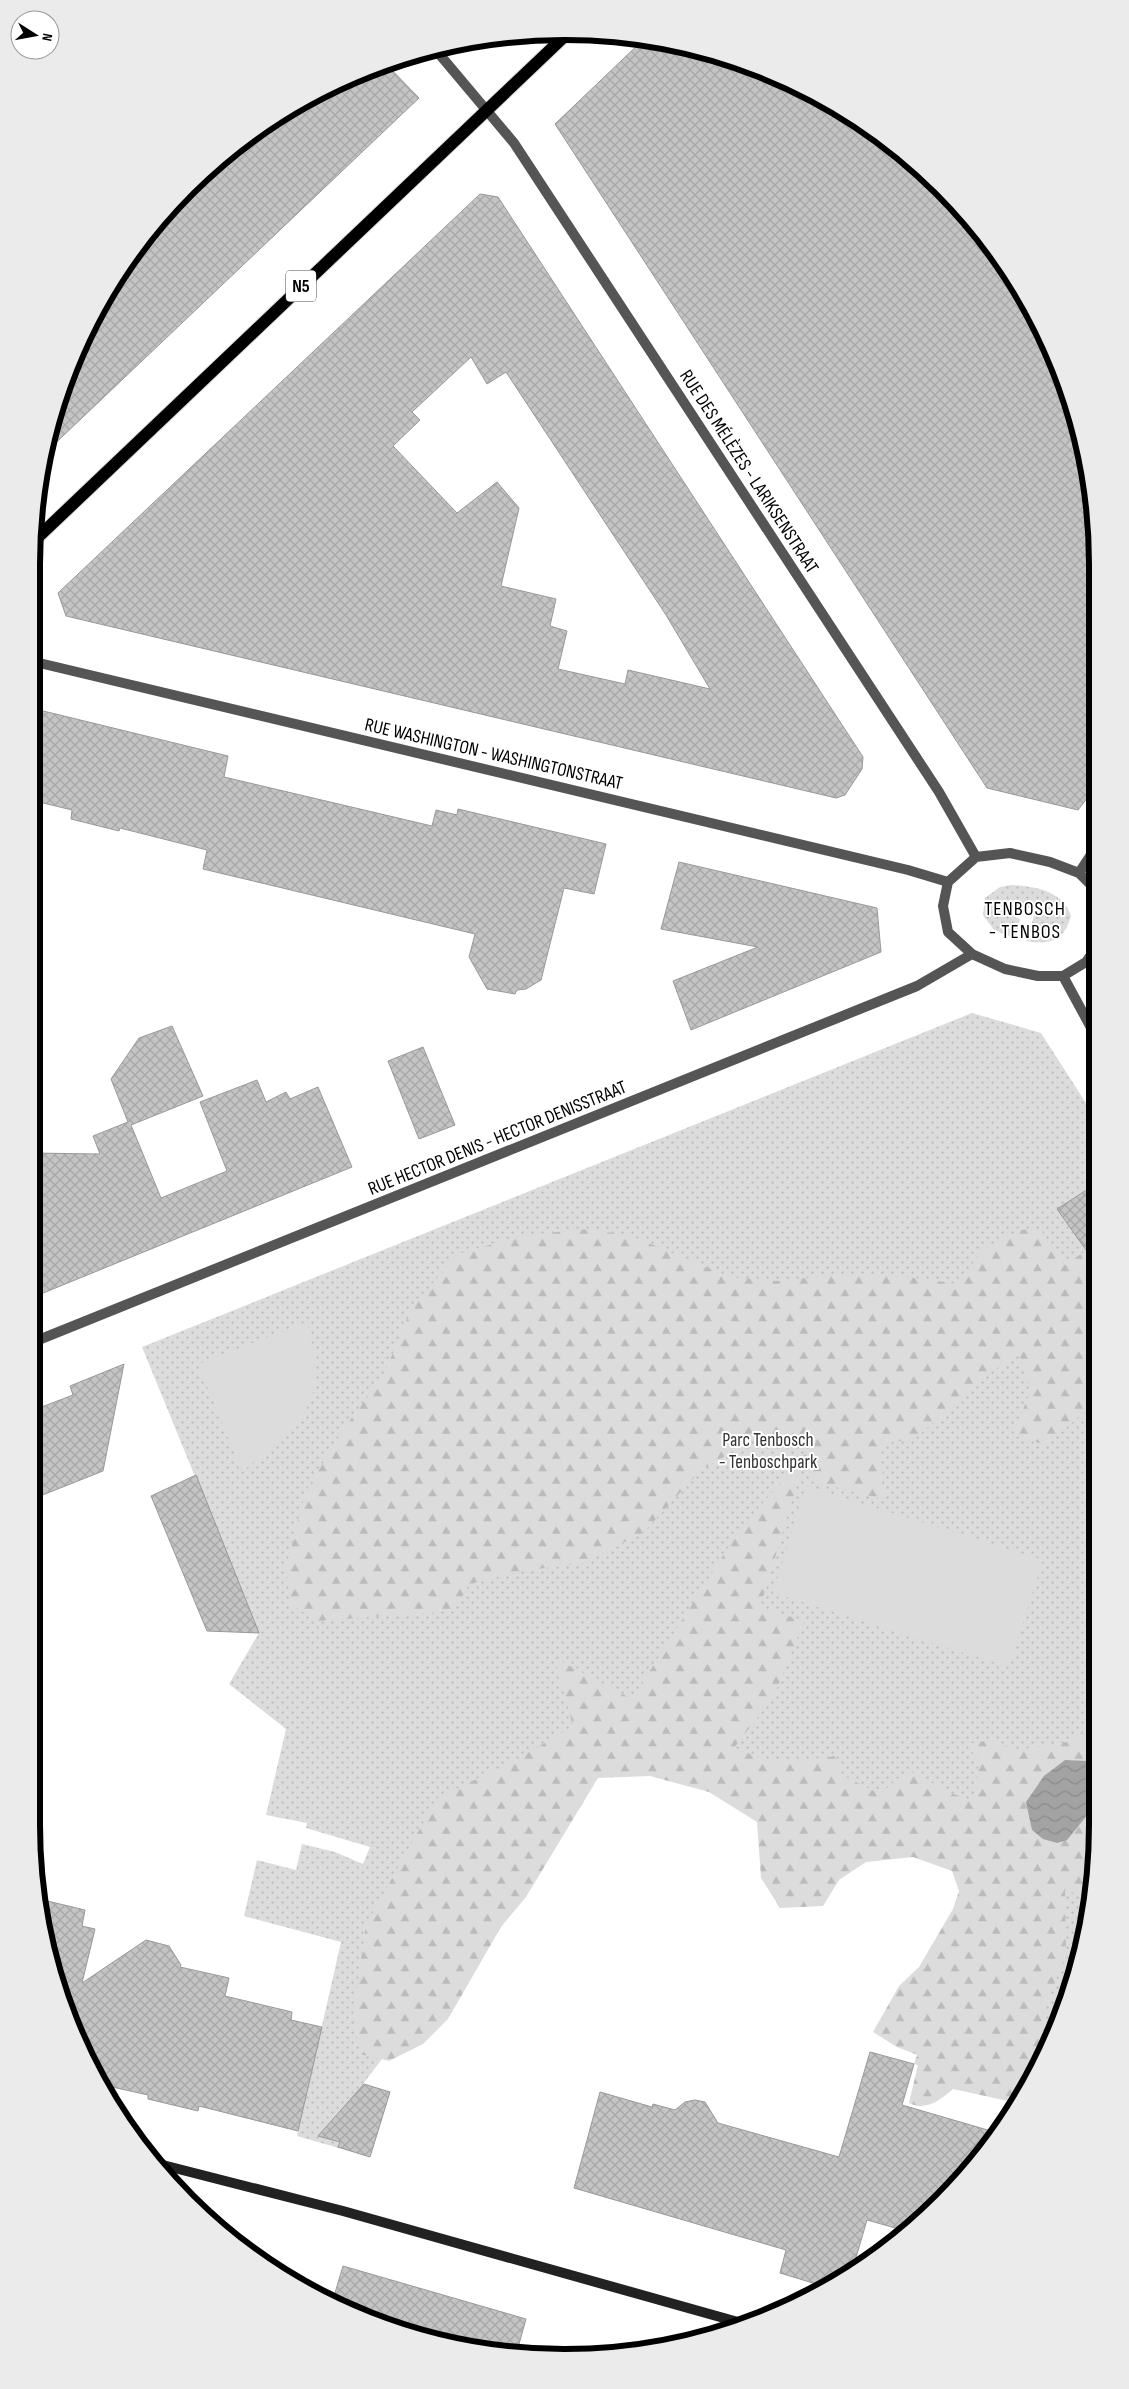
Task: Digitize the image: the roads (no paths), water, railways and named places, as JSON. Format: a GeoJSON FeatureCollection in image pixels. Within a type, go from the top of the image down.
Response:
{"type":"FeatureCollection","features":[{"type":"Feature","properties":{"kind":"main road","name":"N5"},"geometry":{"type":"LineString","coordinates":[[41,533],[560,40]]}},
{"type":"Feature","properties":{"kind":"main road"},"geometry":{"type":"LineString","coordinates":[[167,2166],[343,2211],[734,2321]]}},
{"type":"Feature","properties":{"kind":"street","name":"RUE DES MÉLÈZES - LARIKSENSTRAAT"},"geometry":{"type":"LineString","coordinates":[[440,55],[514,143],[940,792],[976,856]]}},
{"type":"Feature","properties":{"kind":"street","name":"RUE WASHINGTON - WASHINGTONSTRAAT"},"geometry":{"type":"LineString","coordinates":[[40,663],[908,870],[948,882]]}},
{"type":"Feature","properties":{"kind":"street"},"geometry":{"type":"LineString","coordinates":[[1089,884],[1079,873],[1050,862],[1010,853],[976,856],[948,882],[943,906],[948,932],[972,954],[1005,970],[1038,976],[1063,976],[1086,962],[1089,958]]}},
{"type":"Feature","properties":{"kind":"street"},"geometry":{"type":"LineString","coordinates":[[1079,873],[1089,858]]}},
{"type":"Feature","properties":{"kind":"street","name":"RUE HECTOR DENIS - HECTOR DENISSTRAAT"},"geometry":{"type":"LineString","coordinates":[[40,1339],[917,986],[972,954]]}},
{"type":"Feature","properties":{"kind":"street"},"geometry":{"type":"LineString","coordinates":[[1063,976],[1089,1024]]}},
{"type":"Feature","properties":{"kind":"water"},"geometry":{"type":"Polygon","coordinates":[[[1065,1760],[1089,1762],[1089,1813],[1067,1840],[1057,1843],[1043,1839],[1032,1830],[1026,1802],[1044,1776],[1065,1760]]]}},
{"type":"Feature","properties":{"kind":"district","name":"TENBOSCH - TENBOS"},"geometry":{"type":"Point","coordinates":[1025,920]}},
{"type":"Feature","properties":{"kind":"park label","name":"Parc Tenbosch - Tenboschpark"},"geometry":{"type":"Point","coordinates":[768,1450]}}]}
